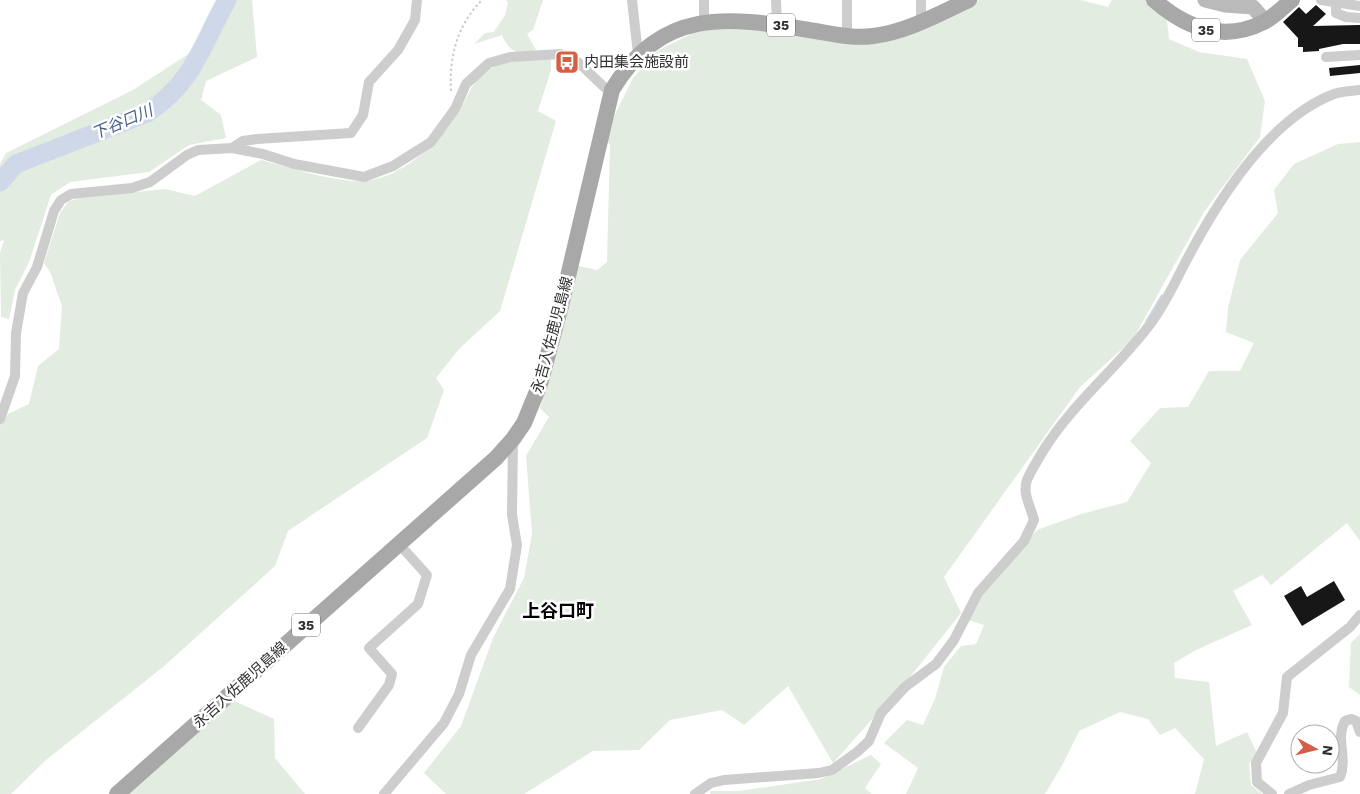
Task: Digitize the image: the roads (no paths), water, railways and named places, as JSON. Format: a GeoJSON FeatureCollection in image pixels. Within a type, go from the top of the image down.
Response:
{"type":"FeatureCollection","features":[{"type":"Feature","properties":{"kind":"main road","name":"永吉入佐鹿児島線"},"geometry":{"type":"LineString","coordinates":[[116,794],[496,458],[513,439],[533,404],[540,384],[562,306],[612,90],[624,70],[638,54],[664,35],[679,28],[704,22],[723,20],[777,24],[847,36],[872,37],[921,22],[969,0]]}},
{"type":"Feature","properties":{"kind":"main road","name":"35"},"geometry":{"type":"LineString","coordinates":[[1154,0],[1172,16],[1192,26],[1210,31],[1230,32],[1247,29],[1266,21],[1292,0]]}},
{"type":"Feature","properties":{"kind":"main road"},"geometry":{"type":"LineString","coordinates":[[1205,0],[1225,5],[1254,7],[1266,21]]}},
{"type":"Feature","properties":{"kind":"street"},"geometry":{"type":"LineString","coordinates":[[232,148],[244,142],[257,139],[351,133],[363,114],[369,82],[398,50],[415,20],[417,0]]}},
{"type":"Feature","properties":{"kind":"street"},"geometry":{"type":"LineString","coordinates":[[632,0],[638,54]]}},
{"type":"Feature","properties":{"kind":"street"},"geometry":{"type":"LineString","coordinates":[[704,0],[704,22]]}},
{"type":"Feature","properties":{"kind":"street"},"geometry":{"type":"LineString","coordinates":[[776,0],[777,24]]}},
{"type":"Feature","properties":{"kind":"street"},"geometry":{"type":"LineString","coordinates":[[847,0],[847,36]]}},
{"type":"Feature","properties":{"kind":"street"},"geometry":{"type":"LineString","coordinates":[[921,0],[921,22]]}},
{"type":"Feature","properties":{"kind":"street"},"geometry":{"type":"LineString","coordinates":[[1321,0],[1360,6]]}},
{"type":"Feature","properties":{"kind":"street"},"geometry":{"type":"LineString","coordinates":[[1336,2],[1336,13],[1340,16],[1360,18]]}},
{"type":"Feature","properties":{"kind":"street"},"geometry":{"type":"LineString","coordinates":[[0,419],[16,376],[16,333],[23,293],[37,267],[54,211],[61,200],[71,194],[141,185],[150,182],[187,154],[198,150],[232,148],[263,154],[294,164],[364,177],[393,166],[414,155],[431,142],[453,111],[466,84],[489,63],[510,57],[561,54],[579,63],[604,87],[612,90]]}},
{"type":"Feature","properties":{"kind":"street"},"geometry":{"type":"LineString","coordinates":[[1326,57],[1360,55]]}},
{"type":"Feature","properties":{"kind":"street"},"geometry":{"type":"LineString","coordinates":[[695,794],[711,783],[724,780],[819,773],[832,770],[869,741],[881,713],[905,687],[936,664],[954,640],[978,593],[1024,541],[1034,520],[1025,488],[1032,470],[1050,441],[1085,395],[1149,326],[1176,284],[1212,215],[1240,176],[1264,146],[1291,121],[1316,103],[1336,93],[1360,90]]}},
{"type":"Feature","properties":{"kind":"street"},"geometry":{"type":"LineString","coordinates":[[384,794],[444,723],[459,694],[471,655],[510,589],[517,545],[512,515],[513,439]]}},
{"type":"Feature","properties":{"kind":"street"},"geometry":{"type":"LineString","coordinates":[[358,728],[390,685],[392,674],[369,648],[418,604],[427,575],[398,543]]}},
{"type":"Feature","properties":{"kind":"street"},"geometry":{"type":"LineString","coordinates":[[1272,794],[1257,782],[1256,762],[1283,712],[1287,677],[1350,628],[1360,615]]}},
{"type":"Feature","properties":{"kind":"street"},"geometry":{"type":"LineString","coordinates":[[1289,794],[1309,785],[1340,776],[1344,761],[1341,731],[1345,721],[1351,718],[1356,721],[1360,732]]}},
{"type":"Feature","properties":{"kind":"waterway","name":"下谷口川"},"geometry":{"type":"LineString","coordinates":[[0,182],[16,164],[147,113],[163,101],[187,75],[227,0]]}},
{"type":"Feature","properties":{"kind":"waterway"},"geometry":{"type":"LineString","coordinates":[[1147,321],[1162,296]]}},
{"type":"Feature","properties":{"kind":"place","name":"内田集会施設前"},"geometry":{"type":"Point","coordinates":[567,62]}},
{"type":"Feature","properties":{"kind":"district","name":"上谷口町"},"geometry":{"type":"Point","coordinates":[558,610]}}]}
